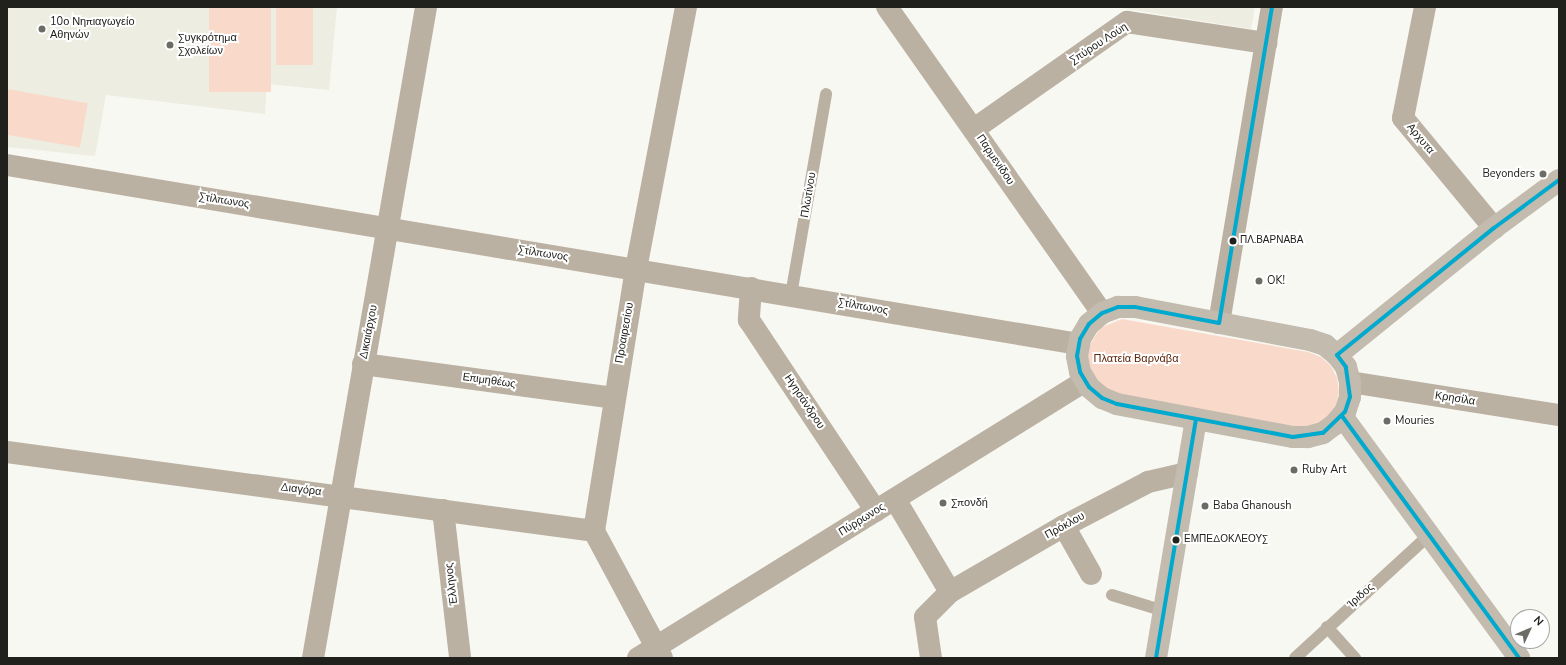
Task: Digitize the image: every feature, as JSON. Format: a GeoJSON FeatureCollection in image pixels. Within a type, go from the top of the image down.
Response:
{"type":"FeatureCollection","features":[{"type":"Feature","properties":{"kind":"street","name":"Δικαιάρχου"},"geometry":{"type":"LineString","coordinates":[[314,658],[340,495],[389,228],[426,7]]}},
{"type":"Feature","properties":{"kind":"street","name":"Προαιρεσίου"},"geometry":{"type":"LineString","coordinates":[[594,531],[614,398],[636,269],[686,7]]}},
{"type":"Feature","properties":{"kind":"street","name":"Παρμενίδου"},"geometry":{"type":"LineString","coordinates":[[887,7],[1102,313]]}},
{"type":"Feature","properties":{"kind":"street"},"geometry":{"type":"LineString","coordinates":[[1219,323],[1272,7]]}},
{"type":"Feature","properties":{"kind":"street","name":"Αρχυτα"},"geometry":{"type":"LineString","coordinates":[[1425,7],[1403,118],[1494,228]]}},
{"type":"Feature","properties":{"kind":"street","name":"Σπύρου Λούη"},"geometry":{"type":"LineString","coordinates":[[974,129],[1127,22],[1266,43]]}},
{"type":"Feature","properties":{"kind":"street","name":"Στίλπωνος"},"geometry":{"type":"LineString","coordinates":[[7,165],[751,288],[1079,344]]}},
{"type":"Feature","properties":{"kind":"street"},"geometry":{"type":"LineString","coordinates":[[1337,354],[1494,228],[1559,180]]}},
{"type":"Feature","properties":{"kind":"street","name":"Ηγησάνδρου"},"geometry":{"type":"LineString","coordinates":[[751,288],[749,320],[876,511]]}},
{"type":"Feature","properties":{"kind":"street"},"geometry":{"type":"LineString","coordinates":[[1118,307],[1135,307],[1219,323],[1310,340],[1325,345],[1337,354],[1346,367],[1350,382],[1350,397],[1342,416],[1336,424],[1323,433],[1308,437],[1293,437],[1118,404],[1102,398],[1085,381],[1080,372],[1077,356],[1079,344],[1089,324],[1102,313],[1118,307]]}},
{"type":"Feature","properties":{"kind":"street","name":"Επιμηθέως"},"geometry":{"type":"LineString","coordinates":[[363,364],[614,398]]}},
{"type":"Feature","properties":{"kind":"street","name":"Πύρρωνος"},"geometry":{"type":"LineString","coordinates":[[652,654],[895,499],[1085,381]]}},
{"type":"Feature","properties":{"kind":"street","name":"Κρησίλα"},"geometry":{"type":"LineString","coordinates":[[1350,382],[1559,415]]}},
{"type":"Feature","properties":{"kind":"street"},"geometry":{"type":"LineString","coordinates":[[1342,416],[1519,658]]}},
{"type":"Feature","properties":{"kind":"street"},"geometry":{"type":"LineString","coordinates":[[1156,658],[1196,419]]}},
{"type":"Feature","properties":{"kind":"street","name":"Διαγόρα"},"geometry":{"type":"LineString","coordinates":[[7,452],[340,495],[594,531]]}},
{"type":"Feature","properties":{"kind":"street","name":"Πρόκλου"},"geometry":{"type":"LineString","coordinates":[[931,658],[925,617],[950,592],[1064,526],[1148,482],[1187,473]]}},
{"type":"Feature","properties":{"kind":"street"},"geometry":{"type":"LineString","coordinates":[[895,499],[950,592]]}},
{"type":"Feature","properties":{"kind":"street","name":"Έλληνος"},"geometry":{"type":"LineString","coordinates":[[443,510],[460,658]]}},
{"type":"Feature","properties":{"kind":"street"},"geometry":{"type":"LineString","coordinates":[[1064,526],[1091,574]]}},
{"type":"Feature","properties":{"kind":"street"},"geometry":{"type":"LineString","coordinates":[[594,531],[652,654]]}},
{"type":"Feature","properties":{"kind":"lane","name":"Πλωτίνου"},"geometry":{"type":"LineString","coordinates":[[791,295],[826,94]]}},
{"type":"Feature","properties":{"kind":"lane","name":"Ίριδος"},"geometry":{"type":"LineString","coordinates":[[1295,658],[1429,535]]}},
{"type":"Feature","properties":{"kind":"lane"},"geometry":{"type":"LineString","coordinates":[[1112,595],[1164,611]]}},
{"type":"Feature","properties":{"kind":"lane"},"geometry":{"type":"LineString","coordinates":[[1327,627],[1355,658]]}},
{"type":"Feature","properties":{"kind":"shaded area","name":"Συγκρότημα Σχολείων"},"geometry":{"type":"Polygon","coordinates":[[[7,7],[337,7],[329,90],[267,84],[265,114],[106,95],[95,156],[7,147],[7,7]]]}},
{"type":"Feature","properties":{"kind":"shaded area"},"geometry":{"type":"Polygon","coordinates":[[[1115,7],[1255,7],[1251,29],[1115,7]]]}},
{"type":"Feature","properties":{"kind":"green space"},"geometry":{"type":"Polygon","coordinates":[[[209,7],[271,7],[271,92],[209,92],[209,7]]]}},
{"type":"Feature","properties":{"kind":"green space"},"geometry":{"type":"Polygon","coordinates":[[[276,7],[313,7],[313,65],[276,65],[276,7]]]}},
{"type":"Feature","properties":{"kind":"green space"},"geometry":{"type":"Polygon","coordinates":[[[7,89],[88,103],[80,148],[7,135],[7,89]]]}},
{"type":"Feature","properties":{"kind":"green space","name":"Πλατεία Βαρνάβα"},"geometry":{"type":"Polygon","coordinates":[[[1122,319],[1308,352],[1321,357],[1331,366],[1337,378],[1339,392],[1336,405],[1329,416],[1318,425],[1306,429],[1118,396],[1097,383],[1087,362],[1088,349],[1100,328],[1122,319]]]}},
{"type":"Feature","properties":{"kind":"transit line"},"geometry":{"type":"LineString","coordinates":[[1272,7],[1219,323],[1135,307],[1118,307],[1102,313],[1089,324],[1080,339],[1077,356],[1080,372],[1089,387],[1102,398],[1117,404],[1293,437],[1323,433],[1345,412],[1350,397],[1346,367],[1337,355],[1494,228],[1559,180]]}},
{"type":"Feature","properties":{"kind":"transit line"},"geometry":{"type":"LineString","coordinates":[[1342,416],[1519,658]]}},
{"type":"Feature","properties":{"kind":"transit line"},"geometry":{"type":"LineString","coordinates":[[1156,658],[1196,419]]}},
{"type":"Feature","properties":{"kind":"place","name":"10ο Νηπιαγωγείο Αθηνών"},"geometry":{"type":"Point","coordinates":[42,29]}},
{"type":"Feature","properties":{"kind":"place","name":"Συγκρότημα Σχολείων"},"geometry":{"type":"Point","coordinates":[170,45]}},
{"type":"Feature","properties":{"kind":"place","name":"Beyonders"},"geometry":{"type":"Point","coordinates":[1543,174]}},
{"type":"Feature","properties":{"kind":"place","name":"ΠΛ.ΒΑΡΝΑΒΑ"},"geometry":{"type":"Point","coordinates":[1233,241]}},
{"type":"Feature","properties":{"kind":"place","name":"OK!"},"geometry":{"type":"Point","coordinates":[1259,281]}},
{"type":"Feature","properties":{"kind":"place","name":"Mouries"},"geometry":{"type":"Point","coordinates":[1387,421]}},
{"type":"Feature","properties":{"kind":"place","name":"Ruby Art"},"geometry":{"type":"Point","coordinates":[1294,470]}},
{"type":"Feature","properties":{"kind":"place","name":"Σπονδή"},"geometry":{"type":"Point","coordinates":[943,503]}},
{"type":"Feature","properties":{"kind":"place","name":"Baba Ghanoush"},"geometry":{"type":"Point","coordinates":[1205,506]}},
{"type":"Feature","properties":{"kind":"place","name":"ΕΜΠΕΔΟΚΛΕΟΥΣ"},"geometry":{"type":"Point","coordinates":[1176,540]}}]}
